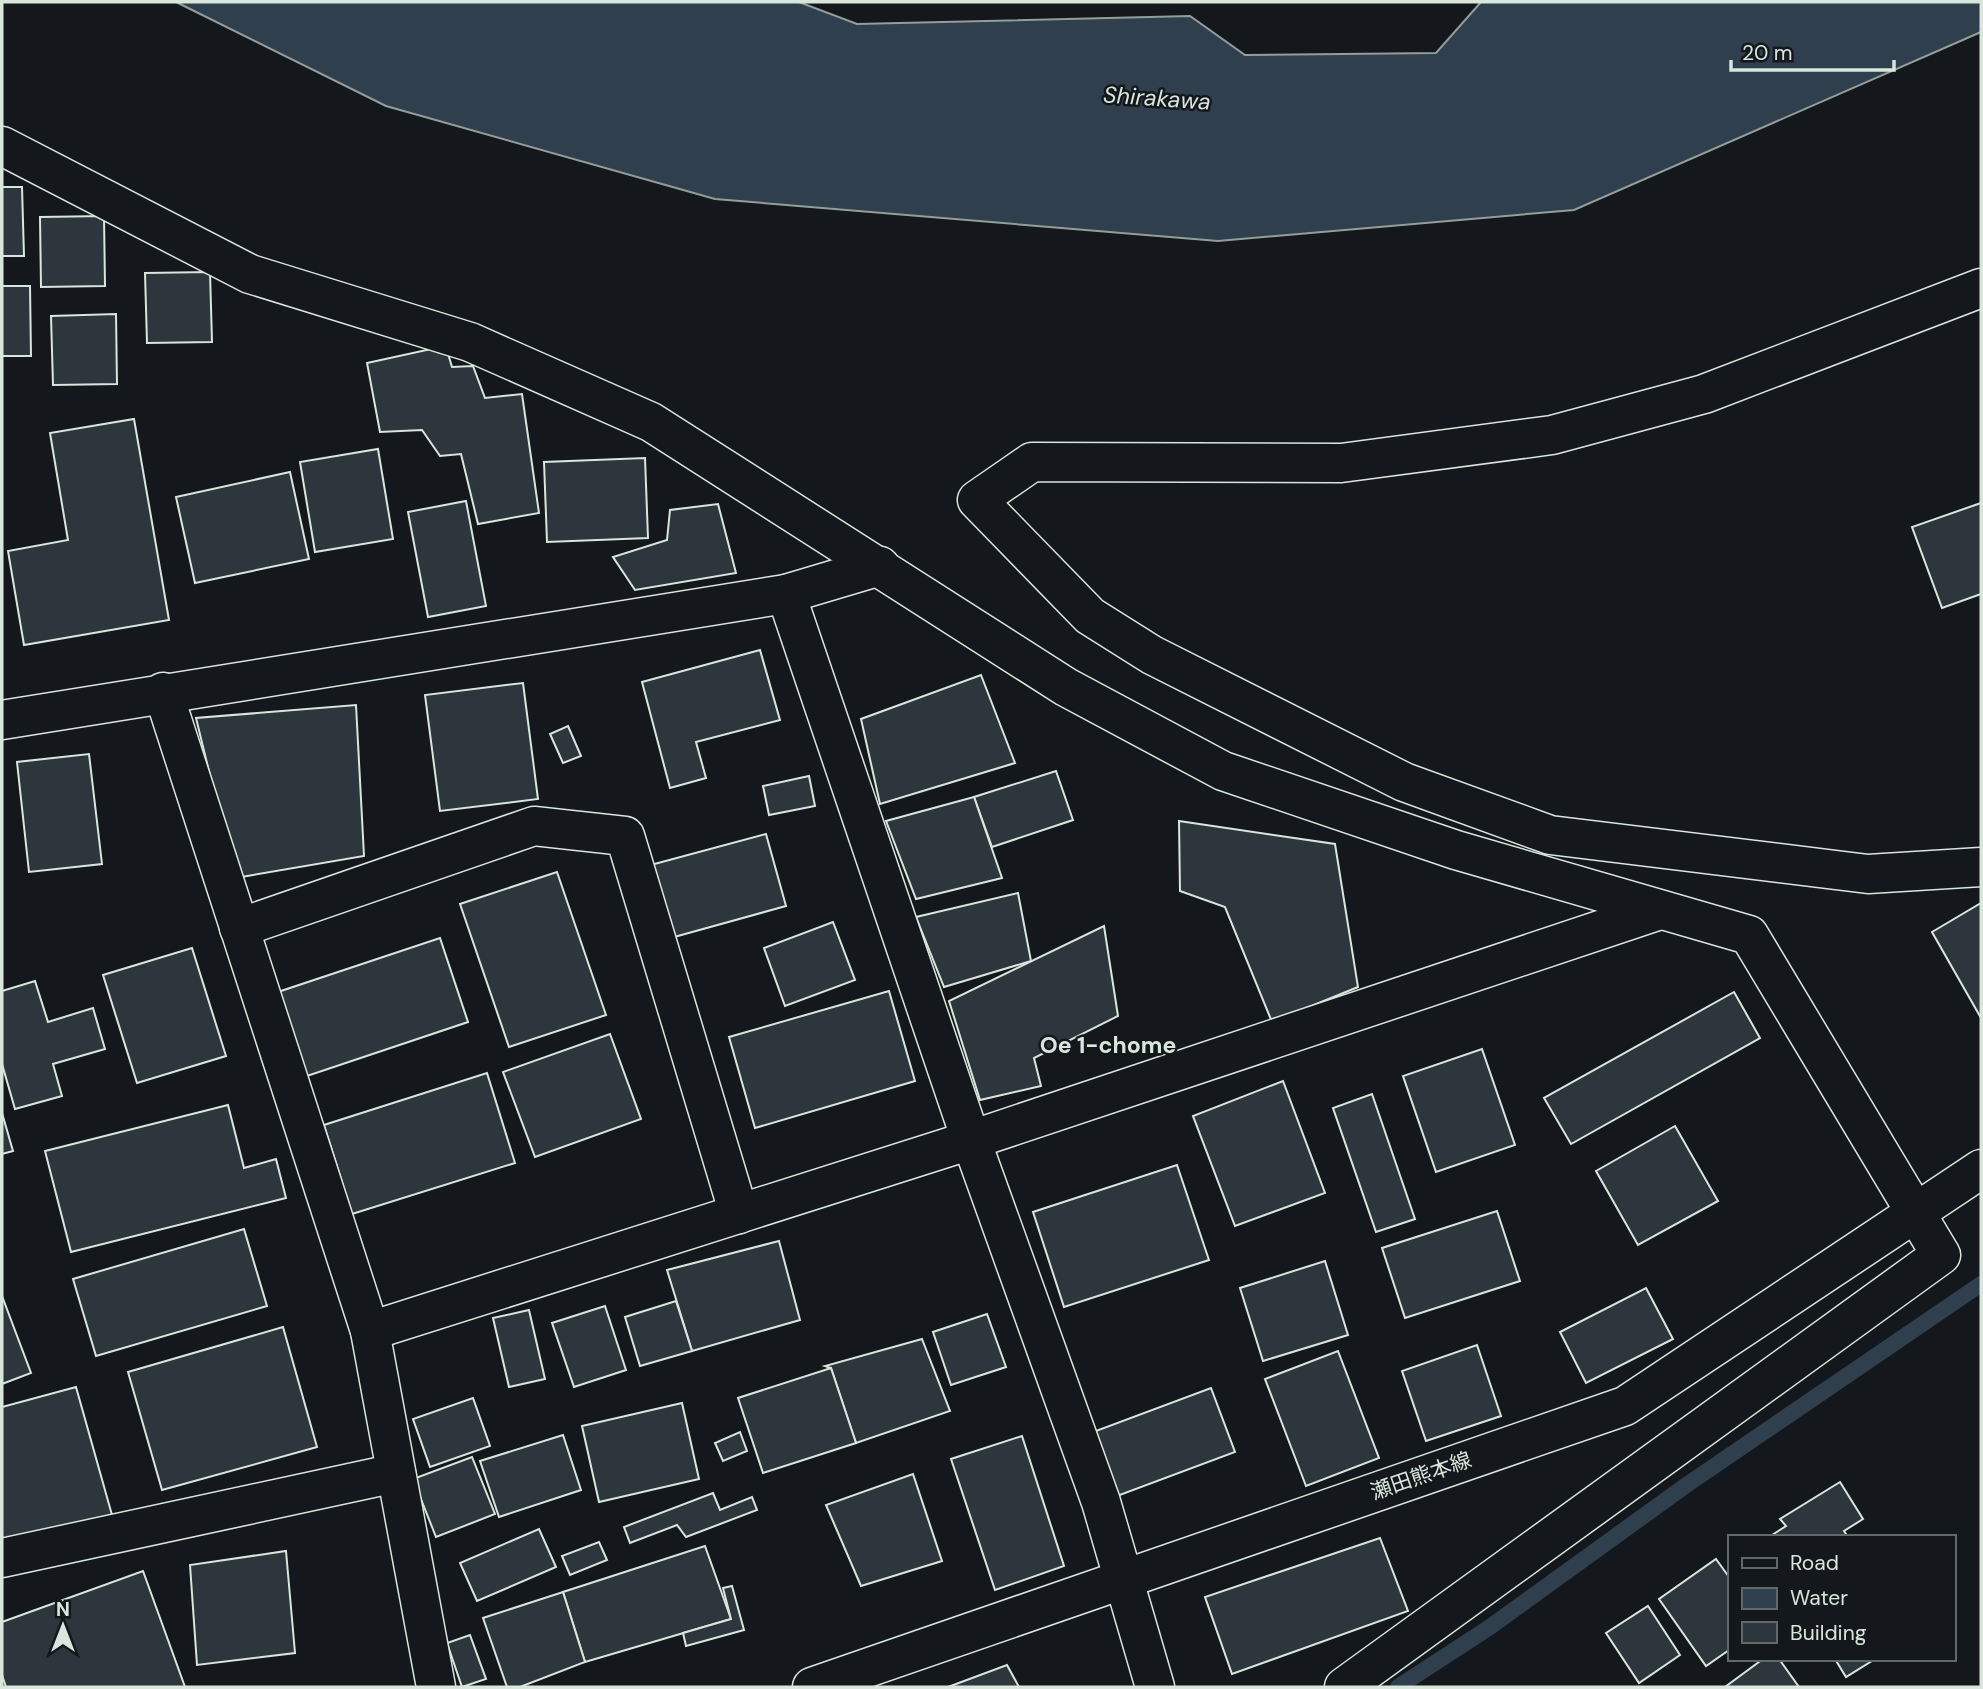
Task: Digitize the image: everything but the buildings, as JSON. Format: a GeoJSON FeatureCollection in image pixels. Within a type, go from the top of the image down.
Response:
{"type":"FeatureCollection","features":[{"type":"Feature","properties":{"kind":"street"},"geometry":{"type":"LineString","coordinates":[[2,146],[250,274],[470,342],[650,422],[880,566],[1066,687],[1223,771],[1456,850],[1749,935],[1941,1255],[1366,1681]]}},
{"type":"Feature","properties":{"kind":"street"},"geometry":{"type":"LineString","coordinates":[[1981,288],[1704,394],[1552,435],[1341,463],[1032,462],[976,500],[1090,616],[1152,655],[1404,782],[1550,835],[1868,874],[1981,867]]}},
{"type":"Feature","properties":{"kind":"street"},"geometry":{"type":"LineString","coordinates":[[2,720],[786,594],[880,566]]}},
{"type":"Feature","properties":{"kind":"street"},"geometry":{"type":"LineString","coordinates":[[786,594],[971,1140],[1101,1502],[1155,1687]]}},
{"type":"Feature","properties":{"kind":"street"},"geometry":{"type":"LineString","coordinates":[[163,692],[370,1331],[436,1687]]}},
{"type":"Feature","properties":{"kind":"street"},"geometry":{"type":"LineString","coordinates":[[239,928],[534,826],[625,836],[739,1214]]}},
{"type":"Feature","properties":{"kind":"street"},"geometry":{"type":"LineString","coordinates":[[370,1331],[971,1140],[1660,910]]}},
{"type":"Feature","properties":{"kind":"street","name":"瀬田熊本線"},"geometry":{"type":"LineString","coordinates":[[812,1687],[1625,1406],[1981,1169]]}},
{"type":"Feature","properties":{"kind":"street"},"geometry":{"type":"LineString","coordinates":[[2,1558],[396,1473]]}},
{"type":"Feature","properties":{"kind":"water","name":"Shirakawa"},"geometry":{"type":"Polygon","coordinates":[[[176,2],[799,2],[857,24],[1190,16],[1245,55],[1436,53],[1481,2],[1981,2],[1981,32],[1574,210],[1218,241],[715,199],[386,106],[176,2]]]}},
{"type":"Feature","properties":{"kind":"waterway"},"geometry":{"type":"LineString","coordinates":[[1398,1687],[1490,1627],[1685,1486],[1981,1284]]}},
{"type":"Feature","properties":{"kind":"district","name":"Oe 1-chome"},"geometry":{"type":"Point","coordinates":[1108,1045]}}]}
